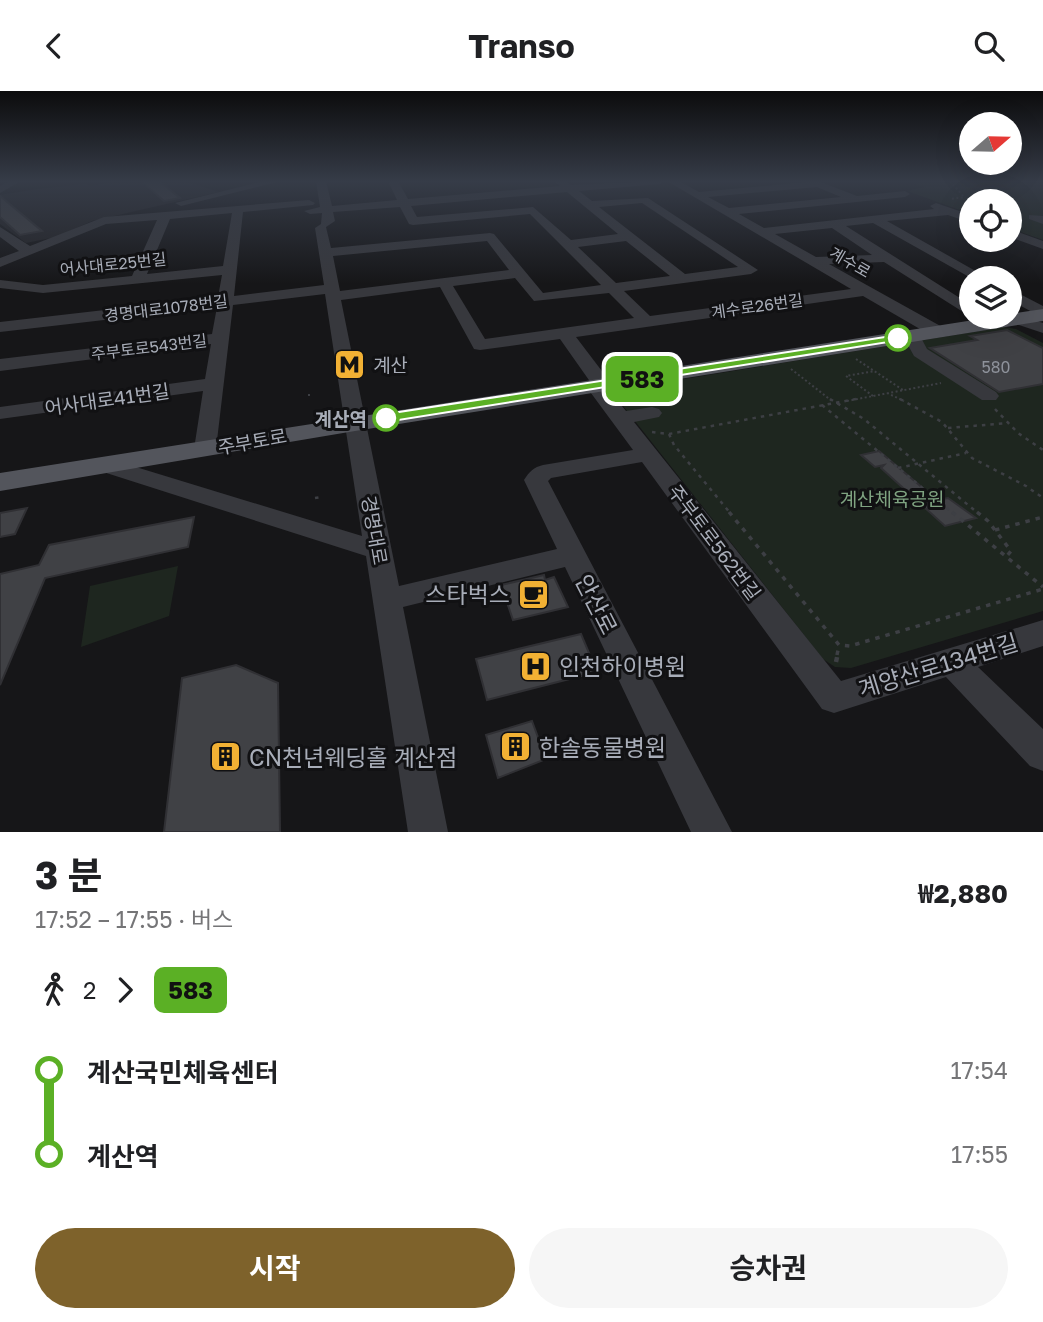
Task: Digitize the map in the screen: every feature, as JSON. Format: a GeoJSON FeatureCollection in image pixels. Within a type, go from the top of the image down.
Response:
{"type":"FeatureCollection","features":[{"type":"Feature","properties":{"kind":"main road","name":"주부토로"},"geometry":{"type":"LineString","coordinates":[[1022,318],[1043,314]]}},
{"type":"Feature","properties":{"kind":"main road","name":"주부토로"},"geometry":{"type":"LineString","coordinates":[[0,482],[355,423],[914,342],[942,337],[959,328]]}},
{"type":"Feature","properties":{"kind":"street"},"geometry":{"type":"LineString","coordinates":[[0,263],[104,221],[126,216]]}},
{"type":"Feature","properties":{"kind":"street"},"geometry":{"type":"LineString","coordinates":[[138,279],[165,216]]}},
{"type":"Feature","properties":{"kind":"street"},"geometry":{"type":"LineString","coordinates":[[104,221],[170,216]]}},
{"type":"Feature","properties":{"kind":"street","name":"주부토로543번길"},"geometry":{"type":"LineString","coordinates":[[205,449],[237,216]]}},
{"type":"Feature","properties":{"kind":"street","name":"경명대로"},"geometry":{"type":"LineString","coordinates":[[310,216],[311,222],[321,227],[326,253],[428,832]]}},
{"type":"Feature","properties":{"kind":"street"},"geometry":{"type":"LineString","coordinates":[[321,227],[329,221],[328,216]]}},
{"type":"Feature","properties":{"kind":"street"},"geometry":{"type":"LineString","coordinates":[[410,216],[425,257],[509,260],[540,298],[751,270],[672,216]]}},
{"type":"Feature","properties":{"kind":"street"},"geometry":{"type":"LineString","coordinates":[[413,221],[472,216]]}},
{"type":"Feature","properties":{"kind":"street"},"geometry":{"type":"LineString","coordinates":[[539,216],[647,321]]}},
{"type":"Feature","properties":{"kind":"street"},"geometry":{"type":"LineString","coordinates":[[602,216],[681,279]]}},
{"type":"Feature","properties":{"kind":"street","name":"계수로"},"geometry":{"type":"LineString","coordinates":[[733,216],[942,337]]}},
{"type":"Feature","properties":{"kind":"street"},"geometry":{"type":"LineString","coordinates":[[691,231],[834,223],[899,216]]}},
{"type":"Feature","properties":{"kind":"street"},"geometry":{"type":"LineString","coordinates":[[874,219],[959,266]]}},
{"type":"Feature","properties":{"kind":"street"},"geometry":{"type":"LineString","coordinates":[[834,223],[959,303]]}},
{"type":"Feature","properties":{"kind":"street"},"geometry":{"type":"LineString","coordinates":[[1022,230],[1043,227]]}},
{"type":"Feature","properties":{"kind":"street"},"geometry":{"type":"LineString","coordinates":[[0,230],[28,251]]}},
{"type":"Feature","properties":{"kind":"street"},"geometry":{"type":"LineString","coordinates":[[1022,236],[1043,245]]}},
{"type":"Feature","properties":{"kind":"street"},"geometry":{"type":"LineString","coordinates":[[568,244],[629,237]]}},
{"type":"Feature","properties":{"kind":"street"},"geometry":{"type":"LineString","coordinates":[[326,253],[421,243]]}},
{"type":"Feature","properties":{"kind":"street"},"geometry":{"type":"LineString","coordinates":[[814,261],[935,253]]}},
{"type":"Feature","properties":{"kind":"street"},"geometry":{"type":"LineString","coordinates":[[332,292],[441,283],[509,260]]}},
{"type":"Feature","properties":{"kind":"street","name":"어사대로25번길"},"geometry":{"type":"LineString","coordinates":[[0,284],[43,289],[229,270]]}},
{"type":"Feature","properties":{"kind":"street"},"geometry":{"type":"LineString","coordinates":[[441,283],[480,345],[647,321]]}},
{"type":"Feature","properties":{"kind":"street","name":"계수로26번길"},"geometry":{"type":"LineString","coordinates":[[647,321],[866,291]]}},
{"type":"Feature","properties":{"kind":"street","name":"경명대로1078번길"},"geometry":{"type":"LineString","coordinates":[[0,327],[225,301],[332,292]]}},
{"type":"Feature","properties":{"kind":"street"},"geometry":{"type":"LineString","coordinates":[[1022,301],[1043,314]]}},
{"type":"Feature","properties":{"kind":"street"},"geometry":{"type":"LineString","coordinates":[[1022,321],[1043,328]]}},
{"type":"Feature","properties":{"kind":"street","name":"주부토로562번길"},"geometry":{"type":"LineString","coordinates":[[564,333],[601,383],[598,389],[621,418],[654,440],[834,698]]}},
{"type":"Feature","properties":{"kind":"street","name":"주부토로543번길"},"geometry":{"type":"LineString","coordinates":[[78,355],[220,338]]}},
{"type":"Feature","properties":{"kind":"street"},"geometry":{"type":"LineString","coordinates":[[914,342],[928,358],[989,396]]}},
{"type":"Feature","properties":{"kind":"street"},"geometry":{"type":"LineString","coordinates":[[0,365],[78,355]]}},
{"type":"Feature","properties":{"kind":"street","name":"어사대로41번길"},"geometry":{"type":"LineString","coordinates":[[0,414],[214,384]]}},
{"type":"Feature","properties":{"kind":"street"},"geometry":{"type":"LineString","coordinates":[[621,418],[652,413]]}},
{"type":"Feature","properties":{"kind":"street","name":"안산로"},"geometry":{"type":"LineString","coordinates":[[654,440],[544,472],[536,480],[712,832]]}},
{"type":"Feature","properties":{"kind":"street"},"geometry":{"type":"LineString","coordinates":[[105,465],[379,550]]}},
{"type":"Feature","properties":{"kind":"street"},"geometry":{"type":"LineString","coordinates":[[387,600],[573,555]]}},
{"type":"Feature","properties":{"kind":"street","name":"계양산로134번길"},"geometry":{"type":"LineString","coordinates":[[834,698],[1043,633]]}},
{"type":"Feature","properties":{"kind":"street"},"geometry":{"type":"LineString","coordinates":[[951,661],[1043,754]]}},
{"type":"Feature","properties":{"kind":"path"},"geometry":{"type":"LineString","coordinates":[[848,353],[903,390]]}},
{"type":"Feature","properties":{"kind":"path"},"geometry":{"type":"LineString","coordinates":[[783,363],[836,403],[864,419],[988,521],[1011,551],[1006,557]]}},
{"type":"Feature","properties":{"kind":"path"},"geometry":{"type":"LineString","coordinates":[[873,395],[846,376],[875,371]]}},
{"type":"Feature","properties":{"kind":"path"},"geometry":{"type":"LineString","coordinates":[[654,440],[941,383]]}},
{"type":"Feature","properties":{"kind":"path"},"geometry":{"type":"LineString","coordinates":[[887,393],[936,418],[948,428],[966,453],[1021,481],[1043,498]]}},
{"type":"Feature","properties":{"kind":"path"},"geometry":{"type":"LineString","coordinates":[[822,405],[1043,588]]}},
{"type":"Feature","properties":{"kind":"path"},"geometry":{"type":"LineString","coordinates":[[948,428],[1009,423]]}},
{"type":"Feature","properties":{"kind":"path"},"geometry":{"type":"LineString","coordinates":[[654,440],[674,445],[839,645],[850,646],[1043,588]]}},
{"type":"Feature","properties":{"kind":"path"},"geometry":{"type":"LineString","coordinates":[[898,468],[966,453]]}},
{"type":"Feature","properties":{"kind":"path"},"geometry":{"type":"LineString","coordinates":[[315,498],[321,497]]}},
{"type":"Feature","properties":{"kind":"path"},"geometry":{"type":"LineString","coordinates":[[995,530],[1043,517]]}},
{"type":"Feature","properties":{"kind":"path"},"geometry":{"type":"LineString","coordinates":[[835,667],[839,645]]}},
{"type":"Feature","properties":{"kind":"shaded area"},"geometry":{"type":"Polygon","coordinates":[[[0,216],[116,216],[92,221],[56,237],[26,243],[0,224],[0,216]]]}},
{"type":"Feature","properties":{"kind":"green space"},"geometry":{"type":"Polygon","coordinates":[[[1022,216],[1043,216],[1043,240],[1022,232],[1022,216]]]}},
{"type":"Feature","properties":{"kind":"green space","name":"계산체육공원"},"geometry":{"type":"Polygon","coordinates":[[[992,329],[1016,329],[1043,343],[1043,611],[851,668],[835,667],[823,659],[616,397],[622,389],[992,329]]]}},
{"type":"Feature","properties":{"kind":"green space"},"geometry":{"type":"Polygon","coordinates":[[[178,566],[169,616],[81,647],[90,586],[178,566]]]}},
{"type":"Feature","properties":{"kind":"building"},"geometry":{"type":"Polygon","coordinates":[[[23,216],[42,231],[20,235],[0,217],[23,216]]]}},
{"type":"Feature","properties":{"kind":"building"},"geometry":{"type":"Polygon","coordinates":[[[1007,330],[1043,348],[1043,384],[999,392],[930,348],[977,340],[970,336],[1007,330]]]}},
{"type":"Feature","properties":{"kind":"building"},"geometry":{"type":"Polygon","coordinates":[[[879,451],[937,500],[948,498],[976,518],[945,526],[881,468],[884,465],[875,467],[861,455],[879,451]]]}},
{"type":"Feature","properties":{"kind":"building"},"geometry":{"type":"Polygon","coordinates":[[[27,508],[15,534],[0,537],[0,513],[27,508]]]}},
{"type":"Feature","properties":{"kind":"building"},"geometry":{"type":"Polygon","coordinates":[[[194,517],[188,547],[45,578],[0,685],[0,574],[39,565],[49,545],[194,517]]]}},
{"type":"Feature","properties":{"kind":"building","name":"스타벅스"},"geometry":{"type":"Polygon","coordinates":[[[544,575],[545,580],[554,577],[568,607],[513,620],[501,585],[544,575]]]}},
{"type":"Feature","properties":{"kind":"building","name":"인천하이병원"},"geometry":{"type":"Polygon","coordinates":[[[581,634],[597,672],[487,700],[476,659],[581,634]]]}},
{"type":"Feature","properties":{"kind":"building","name":"CN천년웨딩홀 계산점"},"geometry":{"type":"Polygon","coordinates":[[[236,665],[278,683],[280,832],[164,832],[182,678],[236,665]]]}},
{"type":"Feature","properties":{"kind":"building","name":"한솔동물병원"},"geometry":{"type":"Polygon","coordinates":[[[532,721],[546,759],[498,778],[486,735],[532,721]]]}},
{"type":"Feature","properties":{"kind":"bus line","name":"583"},"geometry":{"type":"LineString","coordinates":[[386,418],[898,338]]}},
{"type":"Feature","properties":{"kind":"place","name":"계산"},"geometry":{"type":"Point","coordinates":[350,364]}},
{"type":"Feature","properties":{"kind":"place","name":"계산역"},"geometry":{"type":"Point","coordinates":[386,418]}},
{"type":"Feature","properties":{"kind":"place","name":"스타벅스"},"geometry":{"type":"Point","coordinates":[533,594]}},
{"type":"Feature","properties":{"kind":"place","name":"인천하이병원"},"geometry":{"type":"Point","coordinates":[536,666]}},
{"type":"Feature","properties":{"kind":"place","name":"한솔동물병원"},"geometry":{"type":"Point","coordinates":[516,747]}},
{"type":"Feature","properties":{"kind":"place","name":"CN천년웨딩홀 계산점"},"geometry":{"type":"Point","coordinates":[226,757]}}]}
